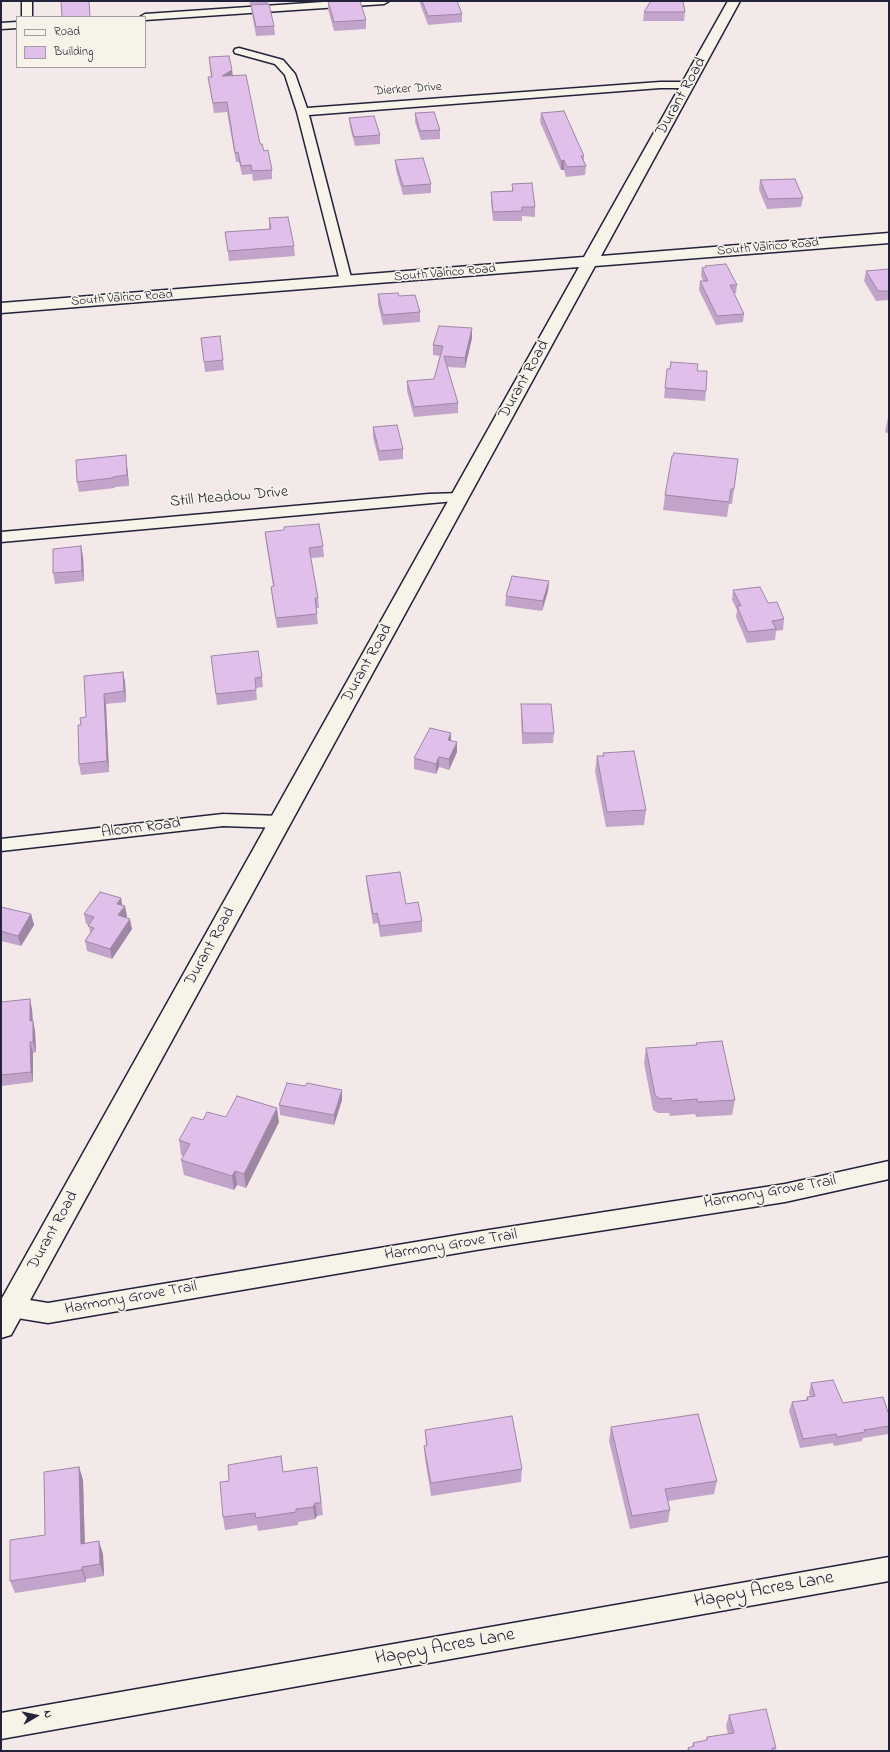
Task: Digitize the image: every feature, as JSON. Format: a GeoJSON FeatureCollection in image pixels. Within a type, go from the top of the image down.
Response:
{"type":"FeatureCollection","features":[{"type":"Feature","properties":{"kind":"street"},"geometry":{"type":"LineString","coordinates":[[27,1],[27,16]]}},
{"type":"Feature","properties":{"kind":"street"},"geometry":{"type":"LineString","coordinates":[[215,1],[218,12]]}},
{"type":"Feature","properties":{"kind":"street"},"geometry":{"type":"LineString","coordinates":[[146,17],[384,1]]}},
{"type":"Feature","properties":{"kind":"street","name":"Durant Road"},"geometry":{"type":"LineString","coordinates":[[1,1326],[461,497],[734,1]]}},
{"type":"Feature","properties":{"kind":"street"},"geometry":{"type":"LineString","coordinates":[[1,26],[16,25]]}},
{"type":"Feature","properties":{"kind":"street"},"geometry":{"type":"LineString","coordinates":[[239,51],[247,52],[278,62],[290,74],[303,112],[346,281]]}},
{"type":"Feature","properties":{"kind":"street","name":"Dierker Drive"},"geometry":{"type":"LineString","coordinates":[[303,112],[688,85]]}},
{"type":"Feature","properties":{"kind":"street","name":"South Valrico Road"},"geometry":{"type":"LineString","coordinates":[[1,308],[889,238]]}},
{"type":"Feature","properties":{"kind":"street","name":"Still Meadow Drive"},"geometry":{"type":"LineString","coordinates":[[1,537],[429,498],[461,497]]}},
{"type":"Feature","properties":{"kind":"street","name":"Alcorn Road"},"geometry":{"type":"LineString","coordinates":[[1,845],[223,820],[281,822]]}},
{"type":"Feature","properties":{"kind":"street","name":"Harmony Grove Trail"},"geometry":{"type":"LineString","coordinates":[[11,1307],[48,1313],[476,1241],[785,1193],[889,1170]]}},
{"type":"Feature","properties":{"kind":"street","name":"Happy Acres Lane"},"geometry":{"type":"LineString","coordinates":[[1,1726],[889,1569]]}},
{"type":"Feature","properties":{"kind":"building"},"geometry":{"type":"Polygon","coordinates":[[[61,1],[89,1],[90,16],[62,16],[61,1]]]}},
{"type":"Feature","properties":{"kind":"building"},"geometry":{"type":"Polygon","coordinates":[[[328,1],[360,1],[366,20],[334,22],[328,1]]]}},
{"type":"Feature","properties":{"kind":"building"},"geometry":{"type":"Polygon","coordinates":[[[422,1],[457,1],[462,14],[428,16],[422,1]]]}},
{"type":"Feature","properties":{"kind":"building"},"geometry":{"type":"Polygon","coordinates":[[[651,1],[683,1],[685,12],[644,12],[651,1]]]}},
{"type":"Feature","properties":{"kind":"building"},"geometry":{"type":"Polygon","coordinates":[[[269,4],[274,26],[256,27],[251,5],[269,4]]]}},
{"type":"Feature","properties":{"kind":"building"},"geometry":{"type":"Polygon","coordinates":[[[229,56],[232,70],[222,76],[246,75],[260,144],[262,144],[264,151],[268,150],[272,170],[252,171],[251,165],[241,166],[238,152],[235,153],[227,102],[213,103],[208,77],[212,77],[209,57],[229,56]]]}},
{"type":"Feature","properties":{"kind":"building"},"geometry":{"type":"Polygon","coordinates":[[[564,111],[584,156],[581,156],[586,166],[567,167],[564,160],[561,161],[541,113],[564,111]]]}},
{"type":"Feature","properties":{"kind":"building"},"geometry":{"type":"Polygon","coordinates":[[[434,112],[440,130],[420,131],[415,113],[434,112]]]}},
{"type":"Feature","properties":{"kind":"building"},"geometry":{"type":"Polygon","coordinates":[[[374,116],[380,135],[354,137],[349,118],[374,116]]]}},
{"type":"Feature","properties":{"kind":"building"},"geometry":{"type":"Polygon","coordinates":[[[423,158],[431,184],[403,186],[395,160],[423,158]]]}},
{"type":"Feature","properties":{"kind":"building"},"geometry":{"type":"Polygon","coordinates":[[[795,179],[803,198],[768,199],[760,180],[795,179]]]}},
{"type":"Feature","properties":{"kind":"building"},"geometry":{"type":"Polygon","coordinates":[[[532,183],[535,207],[522,207],[522,211],[493,212],[491,192],[513,191],[512,184],[532,183]]]}},
{"type":"Feature","properties":{"kind":"building"},"geometry":{"type":"Polygon","coordinates":[[[288,217],[294,246],[228,251],[225,232],[271,229],[269,218],[288,217]]]}},
{"type":"Feature","properties":{"kind":"building"},"geometry":{"type":"Polygon","coordinates":[[[726,264],[737,285],[730,285],[744,314],[717,316],[700,281],[708,281],[702,268],[706,267],[705,266],[726,264]]]}},
{"type":"Feature","properties":{"kind":"building"},"geometry":{"type":"Polygon","coordinates":[[[889,269],[889,291],[878,291],[866,271],[889,269]]]}},
{"type":"Feature","properties":{"kind":"building"},"geometry":{"type":"Polygon","coordinates":[[[398,293],[399,296],[415,295],[420,312],[383,315],[378,294],[398,293]]]}},
{"type":"Feature","properties":{"kind":"building"},"geometry":{"type":"Polygon","coordinates":[[[439,326],[472,328],[465,358],[444,356],[458,403],[414,407],[407,381],[434,379],[443,346],[433,345],[439,326]]]}},
{"type":"Feature","properties":{"kind":"building"},"geometry":{"type":"Polygon","coordinates":[[[220,336],[223,360],[204,362],[201,338],[220,336]]]}},
{"type":"Feature","properties":{"kind":"building"},"geometry":{"type":"Polygon","coordinates":[[[671,362],[698,364],[697,371],[707,371],[706,391],[665,388],[667,369],[670,369],[671,362]]]}},
{"type":"Feature","properties":{"kind":"building"},"geometry":{"type":"Polygon","coordinates":[[[397,425],[403,449],[379,451],[373,427],[397,425]]]}},
{"type":"Feature","properties":{"kind":"building"},"geometry":{"type":"Polygon","coordinates":[[[674,453],[738,459],[734,489],[731,489],[729,502],[665,495],[672,456],[674,453]]]}},
{"type":"Feature","properties":{"kind":"building"},"geometry":{"type":"Polygon","coordinates":[[[126,455],[127,475],[77,482],[76,460],[126,455]]]}},
{"type":"Feature","properties":{"kind":"building"},"geometry":{"type":"Polygon","coordinates":[[[319,524],[323,546],[309,548],[318,598],[315,598],[317,614],[276,618],[271,587],[274,586],[265,532],[284,530],[284,527],[319,524]]]}},
{"type":"Feature","properties":{"kind":"building"},"geometry":{"type":"Polygon","coordinates":[[[81,546],[82,571],[53,573],[53,549],[81,546]]]}},
{"type":"Feature","properties":{"kind":"building"},"geometry":{"type":"Polygon","coordinates":[[[512,576],[549,581],[543,601],[506,596],[512,576]]]}},
{"type":"Feature","properties":{"kind":"building"},"geometry":{"type":"Polygon","coordinates":[[[760,587],[768,603],[777,602],[784,619],[772,621],[776,629],[748,632],[737,606],[741,606],[733,590],[760,587]]]}},
{"type":"Feature","properties":{"kind":"building"},"geometry":{"type":"Polygon","coordinates":[[[258,651],[262,677],[255,678],[256,690],[216,694],[211,656],[258,651]]]}},
{"type":"Feature","properties":{"kind":"building"},"geometry":{"type":"Polygon","coordinates":[[[123,672],[124,691],[104,694],[107,761],[79,764],[78,725],[81,725],[80,718],[86,717],[84,676],[123,672]]]}},
{"type":"Feature","properties":{"kind":"building"},"geometry":{"type":"Polygon","coordinates":[[[521,704],[551,704],[554,733],[523,733],[521,704]]]}},
{"type":"Feature","properties":{"kind":"building"},"geometry":{"type":"Polygon","coordinates":[[[430,728],[451,733],[448,740],[457,742],[449,759],[439,757],[436,764],[414,758],[430,728]]]}},
{"type":"Feature","properties":{"kind":"building"},"geometry":{"type":"Polygon","coordinates":[[[634,751],[646,810],[607,812],[597,756],[604,756],[603,753],[634,751]]]}},
{"type":"Feature","properties":{"kind":"building"},"geometry":{"type":"Polygon","coordinates":[[[400,872],[406,904],[418,902],[422,921],[380,926],[377,913],[373,914],[366,876],[400,872]]]}},
{"type":"Feature","properties":{"kind":"building"},"geometry":{"type":"Polygon","coordinates":[[[100,892],[121,898],[117,904],[125,906],[118,915],[130,919],[110,949],[85,941],[94,928],[88,926],[94,917],[84,914],[100,892]]]}},
{"type":"Feature","properties":{"kind":"building"},"geometry":{"type":"Polygon","coordinates":[[[1,907],[31,914],[18,936],[1,931],[1,907]]]}},
{"type":"Feature","properties":{"kind":"building"},"geometry":{"type":"Polygon","coordinates":[[[30,999],[30,1021],[33,1021],[33,1042],[30,1042],[31,1072],[1,1075],[1,1002],[30,999]]]}},
{"type":"Feature","properties":{"kind":"building"},"geometry":{"type":"Polygon","coordinates":[[[722,1041],[735,1100],[698,1102],[697,1099],[672,1101],[671,1098],[660,1099],[655,1095],[646,1048],[697,1045],[696,1043],[722,1041]]]}},
{"type":"Feature","properties":{"kind":"building"},"geometry":{"type":"Polygon","coordinates":[[[287,1083],[305,1086],[307,1083],[342,1090],[334,1115],[279,1105],[287,1083]]]}},
{"type":"Feature","properties":{"kind":"building"},"geometry":{"type":"Polygon","coordinates":[[[237,1096],[277,1108],[244,1174],[235,1171],[232,1176],[181,1160],[190,1144],[179,1140],[192,1117],[203,1120],[207,1112],[226,1117],[237,1096]]]}},
{"type":"Feature","properties":{"kind":"building"},"geometry":{"type":"Polygon","coordinates":[[[833,1380],[843,1403],[883,1397],[889,1415],[889,1426],[864,1430],[865,1432],[837,1437],[836,1434],[803,1439],[792,1402],[808,1400],[807,1397],[815,1396],[811,1383],[833,1380]]]}},
{"type":"Feature","properties":{"kind":"building"},"geometry":{"type":"Polygon","coordinates":[[[698,1414],[717,1481],[665,1489],[670,1510],[632,1516],[611,1427],[698,1414]]]}},
{"type":"Feature","properties":{"kind":"building"},"geometry":{"type":"Polygon","coordinates":[[[512,1416],[522,1469],[431,1483],[424,1446],[427,1445],[425,1430],[512,1416]]]}},
{"type":"Feature","properties":{"kind":"building"},"geometry":{"type":"Polygon","coordinates":[[[281,1456],[283,1472],[317,1467],[321,1503],[315,1503],[313,1507],[296,1509],[296,1512],[256,1518],[255,1513],[223,1517],[220,1482],[229,1481],[228,1465],[281,1456]]]}},
{"type":"Feature","properties":{"kind":"building"},"geometry":{"type":"Polygon","coordinates":[[[79,1467],[81,1544],[99,1541],[100,1564],[82,1567],[82,1570],[10,1581],[10,1540],[45,1535],[44,1472],[79,1467]]]}},
{"type":"Feature","properties":{"kind":"building"},"geometry":{"type":"Polygon","coordinates":[[[766,1709],[776,1748],[772,1748],[772,1751],[689,1751],[688,1748],[694,1746],[693,1743],[707,1740],[707,1737],[734,1733],[729,1715],[766,1709]]]}}]}
